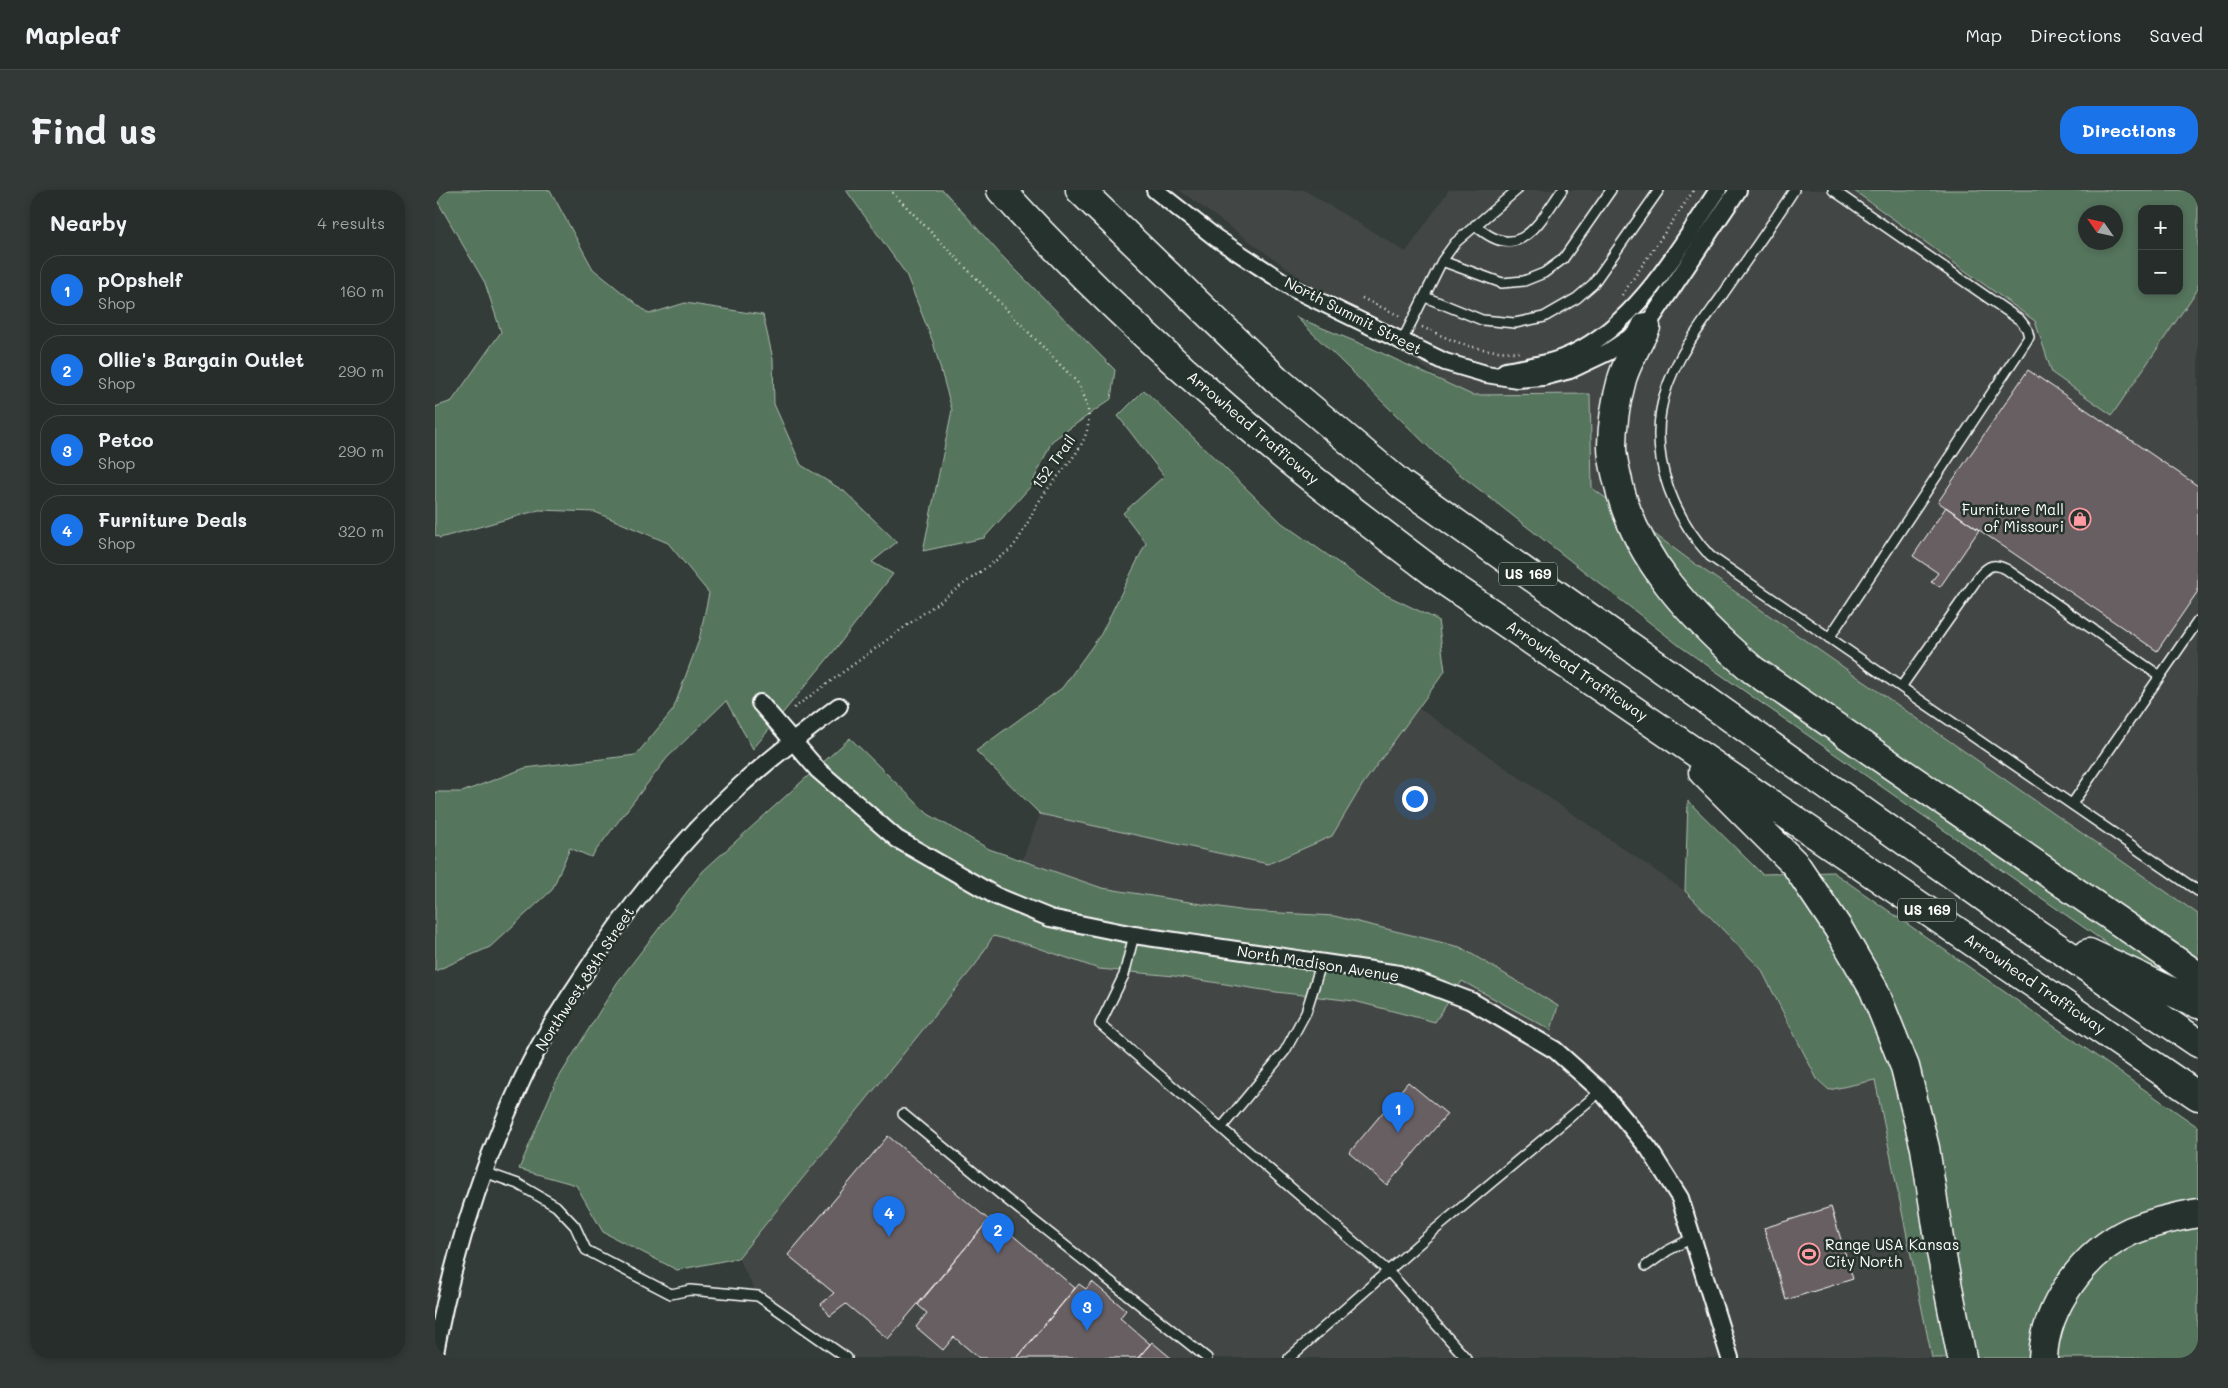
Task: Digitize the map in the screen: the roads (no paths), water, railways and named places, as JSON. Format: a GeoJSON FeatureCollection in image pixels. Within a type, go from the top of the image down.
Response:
{"type":"FeatureCollection","features":[{"type":"Feature","properties":{"kind":"highway","name":"Arrowhead Trafficway"},"geometry":{"type":"LineString","coordinates":[[1001,190],[1123,314],[1227,408],[1341,501],[1449,584],[2198,1096]]}},
{"type":"Feature","properties":{"kind":"highway","name":"US 169"},"geometry":{"type":"LineString","coordinates":[[1080,190],[1275,379],[1403,485],[2011,916],[2198,1043]]}},
{"type":"Feature","properties":{"kind":"highway"},"geometry":{"type":"LineString","coordinates":[[1638,319],[1622,378],[1615,416],[1612,449],[1619,486],[1629,519],[1663,579],[1719,640],[1753,670],[2198,976]]}},
{"type":"Feature","properties":{"kind":"highway"},"geometry":{"type":"LineString","coordinates":[[1655,725],[1795,864],[1838,928],[1874,990],[1905,1067],[1925,1148],[1941,1252],[1962,1358]]}},
{"type":"Feature","properties":{"kind":"highway"},"geometry":{"type":"LineString","coordinates":[[2011,916],[2198,1004]]}},
{"type":"Feature","properties":{"kind":"highway"},"geometry":{"type":"LineString","coordinates":[[2043,1358],[2051,1322],[2062,1298],[2081,1270],[2103,1248],[2131,1232],[2166,1219],[2198,1213]]}},
{"type":"Feature","properties":{"kind":"street","name":"North Summit Street"},"geometry":{"type":"LineString","coordinates":[[1155,190],[1216,238],[1294,289],[1445,362],[1485,374],[1517,379],[1543,377],[1570,370],[1608,352],[1638,319]]}},
{"type":"Feature","properties":{"kind":"street"},"geometry":{"type":"LineString","coordinates":[[1638,319],[1677,253],[1718,190]]}},
{"type":"Feature","properties":{"kind":"street"},"geometry":{"type":"LineString","coordinates":[[1638,319],[1738,190]]}},
{"type":"Feature","properties":{"kind":"street","name":"North Summit Street"},"geometry":{"type":"LineString","coordinates":[[1485,374],[1532,366],[1571,355],[1638,319]]}},
{"type":"Feature","properties":{"kind":"street","name":"North Madison Avenue"},"geometry":{"type":"LineString","coordinates":[[760,703],[818,770],[897,839],[996,896],[1050,918],[1134,935],[1399,974],[1471,1001],[1555,1050],[1601,1091],[1649,1150],[1680,1198],[1730,1358]]}},
{"type":"Feature","properties":{"kind":"street","name":"Northwest 88th Street"},"geometry":{"type":"LineString","coordinates":[[435,1353],[444,1302],[464,1226],[483,1172],[522,1078],[562,1008],[608,938],[649,883],[690,837],[741,785],[839,706]]}},
{"type":"Feature","properties":{"kind":"lane"},"geometry":{"type":"LineString","coordinates":[[1402,341],[1443,261],[1455,243],[1517,190]]}},
{"type":"Feature","properties":{"kind":"lane"},"geometry":{"type":"LineString","coordinates":[[1475,226],[1486,236],[1498,241],[1517,242],[1537,226],[1562,190]]}},
{"type":"Feature","properties":{"kind":"lane"},"geometry":{"type":"LineString","coordinates":[[1443,261],[1502,283],[1524,281],[1563,259],[1611,190]]}},
{"type":"Feature","properties":{"kind":"lane"},"geometry":{"type":"LineString","coordinates":[[1425,297],[1482,320],[1515,323],[1544,317],[1577,298],[1593,284],[1659,190]]}},
{"type":"Feature","properties":{"kind":"lane"},"geometry":{"type":"LineString","coordinates":[[1794,190],[1687,346],[1671,378],[1661,409],[1659,454],[1665,480],[1686,525],[1705,550],[1829,638],[2198,891]]}},
{"type":"Feature","properties":{"kind":"lane"},"geometry":{"type":"LineString","coordinates":[[1829,638],[2029,337],[2027,329],[2020,320],[1833,190]]}},
{"type":"Feature","properties":{"kind":"lane"},"geometry":{"type":"LineString","coordinates":[[1901,687],[1980,575],[1988,566],[1997,565],[2019,577],[2160,676]]}},
{"type":"Feature","properties":{"kind":"lane"},"geometry":{"type":"LineString","coordinates":[[2071,804],[2198,621]]}},
{"type":"Feature","properties":{"kind":"lane"},"geometry":{"type":"LineString","coordinates":[[1134,935],[1125,975],[1100,1024],[1389,1272],[1466,1358]]}},
{"type":"Feature","properties":{"kind":"lane"},"geometry":{"type":"LineString","coordinates":[[1222,1127],[1285,1051],[1306,1012],[1321,964]]}},
{"type":"Feature","properties":{"kind":"lane"},"geometry":{"type":"LineString","coordinates":[[1289,1358],[1389,1272],[1431,1233],[1601,1091]]}},
{"type":"Feature","properties":{"kind":"lane"},"geometry":{"type":"LineString","coordinates":[[903,1114],[1005,1198],[1207,1358]]}},
{"type":"Feature","properties":{"kind":"lane"},"geometry":{"type":"LineString","coordinates":[[483,1172],[518,1184],[556,1206],[575,1226],[586,1250],[671,1294],[690,1290],[758,1296],[847,1358]]}},
{"type":"Feature","properties":{"kind":"lane"},"geometry":{"type":"LineString","coordinates":[[1646,1266],[1667,1251],[1691,1238]]}},
{"type":"Feature","properties":{"kind":"place","name":"Furniture Mall of Missouri"},"geometry":{"type":"Point","coordinates":[2080,519]}},
{"type":"Feature","properties":{"kind":"place","name":"pOpshelf"},"geometry":{"type":"Point","coordinates":[1398,1133]}},
{"type":"Feature","properties":{"kind":"place","name":"Furniture Deals"},"geometry":{"type":"Point","coordinates":[889,1237]}},
{"type":"Feature","properties":{"kind":"place","name":"Ollie's Bargain Outlet"},"geometry":{"type":"Point","coordinates":[998,1254]}},
{"type":"Feature","properties":{"kind":"place","name":"Range USA Kansas City North"},"geometry":{"type":"Point","coordinates":[1809,1254]}},
{"type":"Feature","properties":{"kind":"place","name":"Petco"},"geometry":{"type":"Point","coordinates":[1087,1331]}}]}
